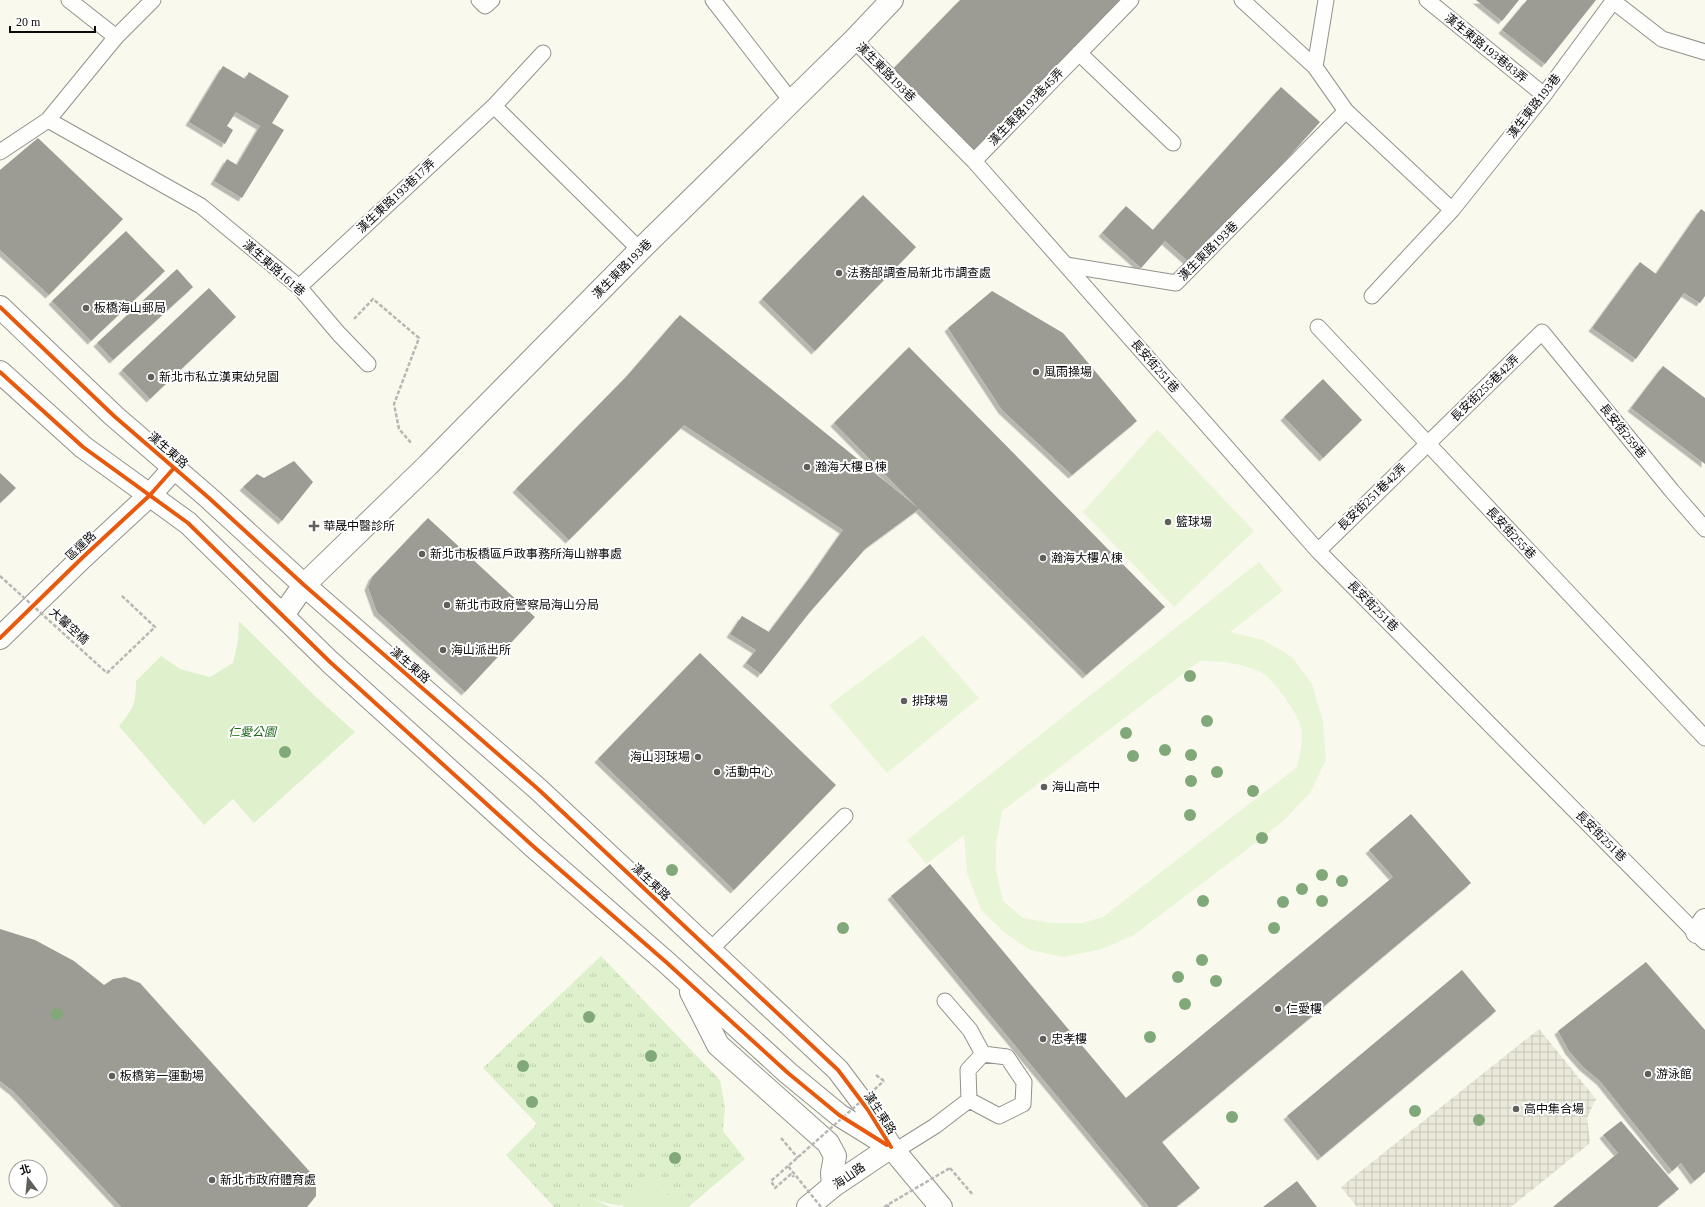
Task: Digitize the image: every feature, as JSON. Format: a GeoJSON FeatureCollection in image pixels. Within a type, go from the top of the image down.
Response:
{"type":"FeatureCollection","features":[{"type":"Feature","properties":{"kind":"street"},"geometry":{"type":"LineString","coordinates":[[854,40],[892,0]]}},
{"type":"Feature","properties":{"kind":"street","name":"漢生東路193巷"},"geometry":{"type":"LineString","coordinates":[[283,615],[304,585],[428,465],[640,250],[854,40]]}},
{"type":"Feature","properties":{"kind":"street","name":"漢生東路"},"geometry":{"type":"LineString","coordinates":[[0,306],[114,416],[304,585],[538,789],[838,1070],[868,1110],[893,1149],[941,1207]]}},
{"type":"Feature","properties":{"kind":"street","name":"漢生東路"},"geometry":{"type":"LineString","coordinates":[[0,372],[83,447],[188,524],[330,662],[788,1073],[839,1115],[893,1149]]}},
{"type":"Feature","properties":{"kind":"street","name":"區運路"},"geometry":{"type":"LineString","coordinates":[[0,638],[82,558],[150,495],[174,468]]}},
{"type":"Feature","properties":{"kind":"street","name":"漢生東路"},"geometry":{"type":"LineString","coordinates":[[685,980],[718,1045],[828,1143],[835,1156],[832,1173],[832,1186]]}},
{"type":"Feature","properties":{"kind":"street","name":"海山路"},"geometry":{"type":"LineString","coordinates":[[808,1207],[832,1186],[893,1149]]}},
{"type":"Feature","properties":{"kind":"lane"},"geometry":{"type":"LineString","coordinates":[[69,0],[116,37]]}},
{"type":"Feature","properties":{"kind":"lane"},"geometry":{"type":"LineString","coordinates":[[0,152],[48,120],[116,37],[153,0]]}},
{"type":"Feature","properties":{"kind":"lane"},"geometry":{"type":"LineString","coordinates":[[479,0],[485,6],[492,0]]}},
{"type":"Feature","properties":{"kind":"lane"},"geometry":{"type":"LineString","coordinates":[[713,0],[785,93]]}},
{"type":"Feature","properties":{"kind":"lane","name":"漢生東路193巷45弄"},"geometry":{"type":"LineString","coordinates":[[974,161],[1131,0]]}},
{"type":"Feature","properties":{"kind":"lane"},"geometry":{"type":"LineString","coordinates":[[1242,0],[1315,67],[1346,111],[1452,210]]}},
{"type":"Feature","properties":{"kind":"lane"},"geometry":{"type":"LineString","coordinates":[[1315,67],[1326,0]]}},
{"type":"Feature","properties":{"kind":"lane","name":"漢生東路193巷83弄"},"geometry":{"type":"LineString","coordinates":[[1427,0],[1544,95]]}},
{"type":"Feature","properties":{"kind":"lane"},"geometry":{"type":"LineString","coordinates":[[1613,1],[1662,39],[1705,52]]}},
{"type":"Feature","properties":{"kind":"lane","name":"漢生東路193巷"},"geometry":{"type":"LineString","coordinates":[[1372,296],[1452,210],[1544,95],[1613,1]]}},
{"type":"Feature","properties":{"kind":"lane","name":"漢生東路193巷"},"geometry":{"type":"LineString","coordinates":[[854,40],[974,161],[1066,265],[1176,283],[1346,111]]}},
{"type":"Feature","properties":{"kind":"lane","name":"漢生東路193巷17弄"},"geometry":{"type":"LineString","coordinates":[[298,287],[494,106],[543,53]]}},
{"type":"Feature","properties":{"kind":"lane"},"geometry":{"type":"LineString","coordinates":[[1079,53],[1173,143]]}},
{"type":"Feature","properties":{"kind":"lane"},"geometry":{"type":"LineString","coordinates":[[494,106],[640,250]]}},
{"type":"Feature","properties":{"kind":"lane","name":"漢生東路161巷"},"geometry":{"type":"LineString","coordinates":[[48,120],[201,206],[298,287],[339,334],[368,364]]}},
{"type":"Feature","properties":{"kind":"lane","name":"長安街251巷"},"geometry":{"type":"LineString","coordinates":[[1066,265],[1318,550],[1702,932]]}},
{"type":"Feature","properties":{"kind":"lane","name":"長安街255巷"},"geometry":{"type":"LineString","coordinates":[[1318,327],[1705,738]]}},
{"type":"Feature","properties":{"kind":"lane","name":"長安街255巷42弄"},"geometry":{"type":"LineString","coordinates":[[1427,444],[1542,332]]}},
{"type":"Feature","properties":{"kind":"lane","name":"長安街259巷"},"geometry":{"type":"LineString","coordinates":[[1542,332],[1672,491],[1705,529]]}},
{"type":"Feature","properties":{"kind":"lane","name":"長安街251巷42弄"},"geometry":{"type":"LineString","coordinates":[[1318,550],[1427,444]]}},
{"type":"Feature","properties":{"kind":"lane"},"geometry":{"type":"LineString","coordinates":[[710,950],[844,816]]}},
{"type":"Feature","properties":{"kind":"lane"},"geometry":{"type":"LineString","coordinates":[[945,1001],[970,1030],[983,1054]]}},
{"type":"Feature","properties":{"kind":"lane"},"geometry":{"type":"LineString","coordinates":[[969,1100],[968,1070],[983,1054]]}},
{"type":"Feature","properties":{"kind":"lane"},"geometry":{"type":"LineString","coordinates":[[969,1100],[999,1116],[1023,1104],[1024,1082],[1007,1057],[983,1054]]}},
{"type":"Feature","properties":{"kind":"lane"},"geometry":{"type":"LineString","coordinates":[[893,1149],[935,1126],[969,1100]]}},
{"type":"Feature","properties":{"kind":"path"},"geometry":{"type":"LineString","coordinates":[[339,334],[373,299],[419,338],[394,404],[399,429],[428,465]]}},
{"type":"Feature","properties":{"kind":"path"},"geometry":{"type":"LineString","coordinates":[[794,1177],[791,1174],[775,1188],[771,1182],[884,1081]]}},
{"type":"Feature","properties":{"kind":"path"},"geometry":{"type":"LineString","coordinates":[[788,1166],[821,1207]]}},
{"type":"Feature","properties":{"kind":"path"},"geometry":{"type":"LineString","coordinates":[[887,1206],[950,1168],[973,1195]]}},
{"type":"Feature","properties":{"kind":"green space","name":"籃球場"},"geometry":{"type":"Polygon","coordinates":[[[1157,429],[1254,531],[1174,607],[1083,512],[1157,429]]]}},
{"type":"Feature","properties":{"kind":"green space"},"geometry":{"type":"Polygon","coordinates":[[[1259,562],[1283,591],[1230,632],[1263,640],[1292,657],[1312,684],[1323,722],[1326,760],[1310,793],[1282,822],[1134,935],[1102,949],[1063,957],[1030,950],[1005,933],[981,910],[967,873],[964,835],[926,864],[907,840],[1259,562]],[[1200,661],[1002,811],[996,844],[996,869],[1003,901],[1023,918],[1052,923],[1082,923],[1103,917],[1297,767],[1302,742],[1302,732],[1295,714],[1278,688],[1265,675],[1246,666],[1223,662],[1200,661]]]}},
{"type":"Feature","properties":{"kind":"green space","name":"仁愛公園"},"geometry":{"type":"Polygon","coordinates":[[[239,621],[317,698],[355,732],[254,823],[233,799],[204,825],[119,726],[133,706],[136,681],[161,656],[180,669],[210,677],[233,663],[238,641],[239,621]]]}},
{"type":"Feature","properties":{"kind":"green space","name":"排球場"},"geometry":{"type":"Polygon","coordinates":[[[923,635],[979,698],[887,773],[829,705],[923,635]]]}},
{"type":"Feature","properties":{"kind":"green space"},"geometry":{"type":"Polygon","coordinates":[[[601,956],[720,1080],[725,1108],[723,1131],[745,1159],[693,1203],[679,1188],[669,1197],[655,1182],[635,1188],[625,1205],[607,1203],[589,1197],[577,1207],[554,1207],[506,1155],[537,1124],[483,1068],[601,956]]]}},
{"type":"Feature","properties":{"kind":"green space"},"geometry":{"type":"Polygon","coordinates":[[[645,1181],[655,1182],[669,1197],[679,1188],[693,1203],[688,1207],[622,1207],[625,1205],[635,1188],[645,1181]]]}},
{"type":"Feature","properties":{"kind":"green space"},"geometry":{"type":"Polygon","coordinates":[[[589,1197],[608,1206],[610,1207],[577,1207],[589,1197]]]}},
{"type":"Feature","properties":{"kind":"shaded area","name":"高中集合場"},"geometry":{"type":"Polygon","coordinates":[[[1539,1029],[1596,1099],[1587,1118],[1590,1143],[1511,1207],[1357,1207],[1341,1187],[1539,1029]]]}},
{"type":"Feature","properties":{"kind":"building"},"geometry":{"type":"Polygon","coordinates":[[[960,0],[1126,0],[978,153],[891,71],[960,0]]]}},
{"type":"Feature","properties":{"kind":"building"},"geometry":{"type":"Polygon","coordinates":[[[1476,0],[1519,0],[1502,21],[1476,0]]]}},
{"type":"Feature","properties":{"kind":"building"},"geometry":{"type":"Polygon","coordinates":[[[1527,0],[1596,0],[1545,64],[1502,30],[1527,0]]]}},
{"type":"Feature","properties":{"kind":"building"},"geometry":{"type":"Polygon","coordinates":[[[223,66],[245,79],[249,72],[289,96],[272,123],[284,130],[242,198],[214,181],[227,159],[237,165],[260,126],[236,112],[227,126],[233,130],[225,144],[189,122],[223,66]]]}},
{"type":"Feature","properties":{"kind":"building"},"geometry":{"type":"Polygon","coordinates":[[[1281,87],[1320,122],[1192,265],[1165,241],[1141,268],[1102,233],[1126,206],[1153,230],[1281,87]]]}},
{"type":"Feature","properties":{"kind":"building"},"geometry":{"type":"Polygon","coordinates":[[[38,138],[123,219],[49,295],[0,250],[0,170],[38,138]]]}},
{"type":"Feature","properties":{"kind":"building","name":"法務部調查局新北市調查處"},"geometry":{"type":"Polygon","coordinates":[[[863,195],[916,247],[815,351],[762,299],[863,195]]]}},
{"type":"Feature","properties":{"kind":"building"},"geometry":{"type":"Polygon","coordinates":[[[1701,209],[1705,212],[1705,296],[1700,303],[1684,293],[1636,359],[1592,328],[1640,262],[1656,274],[1701,209]]]}},
{"type":"Feature","properties":{"kind":"building"},"geometry":{"type":"Polygon","coordinates":[[[126,231],[165,271],[91,341],[52,301],[126,231]]]}},
{"type":"Feature","properties":{"kind":"building"},"geometry":{"type":"Polygon","coordinates":[[[177,269],[193,287],[113,360],[97,343],[177,269]]]}},
{"type":"Feature","properties":{"kind":"building"},"geometry":{"type":"Polygon","coordinates":[[[209,288],[236,317],[150,399],[122,370],[209,288]]]}},
{"type":"Feature","properties":{"kind":"building","name":"風雨操場"},"geometry":{"type":"Polygon","coordinates":[[[992,291],[1063,333],[1137,421],[1072,475],[1002,410],[948,328],[992,291]]]}},
{"type":"Feature","properties":{"kind":"building"},"geometry":{"type":"Polygon","coordinates":[[[680,315],[918,508],[834,423],[909,347],[1165,607],[1086,675],[919,509],[866,548],[810,612],[761,674],[746,663],[756,650],[730,634],[742,616],[769,632],[843,530],[684,425],[569,540],[516,489],[627,376],[680,315]]]}},
{"type":"Feature","properties":{"kind":"building"},"geometry":{"type":"Polygon","coordinates":[[[1663,366],[1705,398],[1705,464],[1631,408],[1663,366]]]}},
{"type":"Feature","properties":{"kind":"building"},"geometry":{"type":"Polygon","coordinates":[[[1323,379],[1362,420],[1323,458],[1284,417],[1323,379]]]}},
{"type":"Feature","properties":{"kind":"building"},"geometry":{"type":"Polygon","coordinates":[[[294,461],[313,482],[282,521],[243,487],[257,474],[264,478],[294,461]]]}},
{"type":"Feature","properties":{"kind":"building"},"geometry":{"type":"Polygon","coordinates":[[[0,473],[16,488],[0,503],[0,473]]]}},
{"type":"Feature","properties":{"kind":"building","name":"新北市政府警察局海山分局"},"geometry":{"type":"Polygon","coordinates":[[[428,518],[535,617],[465,692],[377,612],[368,587],[372,577],[428,518]]]}},
{"type":"Feature","properties":{"kind":"building","name":"活動中心"},"geometry":{"type":"Polygon","coordinates":[[[700,653],[836,785],[734,890],[598,759],[700,653]]]}},
{"type":"Feature","properties":{"kind":"building"},"geometry":{"type":"Polygon","coordinates":[[[1411,814],[1471,883],[1162,1142],[1200,1188],[1176,1207],[1149,1207],[891,896],[930,864],[1126,1098],[1393,877],[1369,850],[1411,814]]]}},
{"type":"Feature","properties":{"kind":"building","name":"板橋第一運動場"},"geometry":{"type":"Polygon","coordinates":[[[0,929],[35,940],[74,961],[104,985],[113,979],[125,977],[140,983],[311,1173],[316,1184],[316,1196],[307,1207],[121,1207],[14,1092],[0,1081],[0,929]]]}},
{"type":"Feature","properties":{"kind":"building","name":"游泳館"},"geometry":{"type":"Polygon","coordinates":[[[1646,962],[1705,1030],[1705,1172],[1694,1181],[1681,1163],[1672,1171],[1600,1081],[1583,1067],[1569,1051],[1558,1031],[1646,962]]]}},
{"type":"Feature","properties":{"kind":"building"},"geometry":{"type":"Polygon","coordinates":[[[1462,970],[1496,1011],[1321,1157],[1287,1116],[1462,970]]]}},
{"type":"Feature","properties":{"kind":"building"},"geometry":{"type":"Polygon","coordinates":[[[1621,1121],[1679,1189],[1657,1207],[1553,1207],[1618,1153],[1603,1135],[1621,1121]]]}},
{"type":"Feature","properties":{"kind":"building"},"geometry":{"type":"Polygon","coordinates":[[[1297,1181],[1317,1207],[1263,1207],[1297,1181]]]}},
{"type":"Feature","properties":{"kind":"cycle path"},"geometry":{"type":"LineString","coordinates":[[0,307],[114,416],[209,498],[304,585],[538,789],[838,1070],[868,1110],[891,1147]]}},
{"type":"Feature","properties":{"kind":"cycle path"},"geometry":{"type":"LineString","coordinates":[[0,372],[83,447],[188,523],[330,662],[534,847],[666,962],[788,1073],[839,1115],[887,1145]]}},
{"type":"Feature","properties":{"kind":"cycle path"},"geometry":{"type":"LineString","coordinates":[[0,638],[82,558],[150,495],[174,468]]}},
{"type":"Feature","properties":{"kind":"place","name":"法務部調查局新北市調查處"},"geometry":{"type":"Point","coordinates":[839,273]}},
{"type":"Feature","properties":{"kind":"place","name":"板橋海山郵局"},"geometry":{"type":"Point","coordinates":[86,308]}},
{"type":"Feature","properties":{"kind":"place","name":"風雨操場"},"geometry":{"type":"Point","coordinates":[1036,372]}},
{"type":"Feature","properties":{"kind":"place","name":"新北市私立漢東幼兒園"},"geometry":{"type":"Point","coordinates":[151,377]}},
{"type":"Feature","properties":{"kind":"place","name":"瀚海大樓Ｂ棟"},"geometry":{"type":"Point","coordinates":[807,467]}},
{"type":"Feature","properties":{"kind":"place","name":"籃球場"},"geometry":{"type":"Point","coordinates":[1168,522]}},
{"type":"Feature","properties":{"kind":"place","name":"華晟中醫診所"},"geometry":{"type":"Point","coordinates":[314,526]}},
{"type":"Feature","properties":{"kind":"place","name":"新北市板橋區戶政事務所海山辦事處"},"geometry":{"type":"Point","coordinates":[422,554]}},
{"type":"Feature","properties":{"kind":"place","name":"瀚海大樓Ａ棟"},"geometry":{"type":"Point","coordinates":[1043,558]}},
{"type":"Feature","properties":{"kind":"place","name":"新北市政府警察局海山分局"},"geometry":{"type":"Point","coordinates":[447,605]}},
{"type":"Feature","properties":{"kind":"place","name":"海山派出所"},"geometry":{"type":"Point","coordinates":[443,650]}},
{"type":"Feature","properties":{"kind":"place","name":"排球場"},"geometry":{"type":"Point","coordinates":[904,701]}},
{"type":"Feature","properties":{"kind":"place","name":"海山羽球場"},"geometry":{"type":"Point","coordinates":[698,757]}},
{"type":"Feature","properties":{"kind":"place","name":"活動中心"},"geometry":{"type":"Point","coordinates":[717,772]}},
{"type":"Feature","properties":{"kind":"place","name":"海山高中"},"geometry":{"type":"Point","coordinates":[1044,787]}},
{"type":"Feature","properties":{"kind":"place","name":"仁愛樓"},"geometry":{"type":"Point","coordinates":[1278,1009]}},
{"type":"Feature","properties":{"kind":"place","name":"忠孝樓"},"geometry":{"type":"Point","coordinates":[1043,1039]}},
{"type":"Feature","properties":{"kind":"place","name":"游泳館"},"geometry":{"type":"Point","coordinates":[1648,1074]}},
{"type":"Feature","properties":{"kind":"place","name":"板橋第一運動場"},"geometry":{"type":"Point","coordinates":[112,1076]}},
{"type":"Feature","properties":{"kind":"place","name":"高中集合場"},"geometry":{"type":"Point","coordinates":[1516,1109]}},
{"type":"Feature","properties":{"kind":"place","name":"新北市政府體育處"},"geometry":{"type":"Point","coordinates":[212,1180]}}]}
